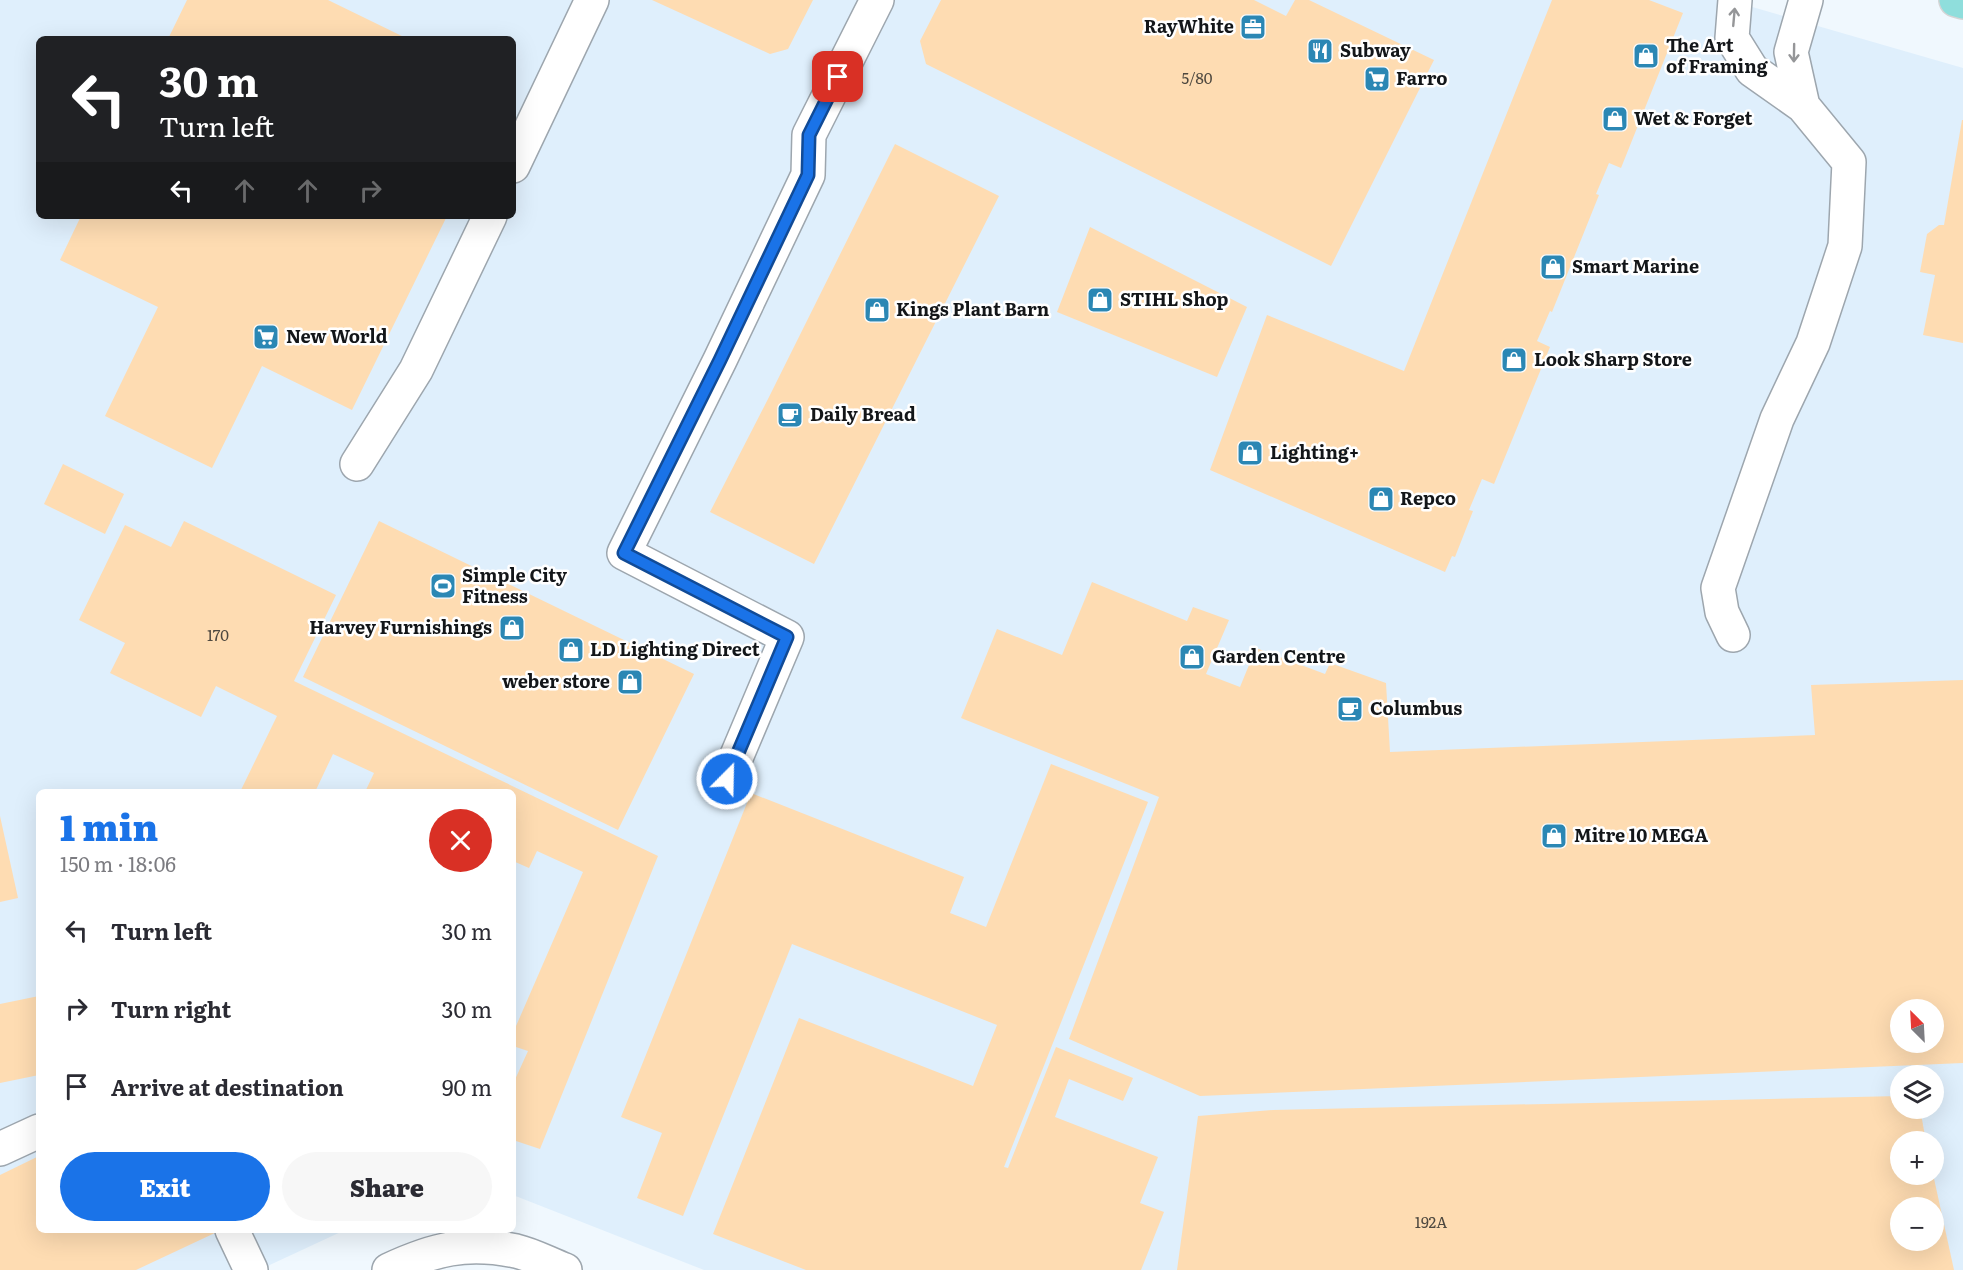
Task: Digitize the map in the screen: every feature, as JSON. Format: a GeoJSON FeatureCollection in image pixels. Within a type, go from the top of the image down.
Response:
{"type":"FeatureCollection","features":[{"type":"Feature","properties":{"kind":"main road"},"geometry":{"type":"LineString","coordinates":[[1956,0],[1963,2]]}},
{"type":"Feature","properties":{"kind":"street"},"geometry":{"type":"LineString","coordinates":[[516,160],[592,0]]}},
{"type":"Feature","properties":{"kind":"street"},"geometry":{"type":"LineString","coordinates":[[727,779],[787,637],[624,553],[720,360],[808,175],[809,135],[877,0]]}},
{"type":"Feature","properties":{"kind":"street"},"geometry":{"type":"LineString","coordinates":[[1733,634],[1722,612],[1718,588],[1777,419],[1813,343],[1845,246],[1849,162],[1803,106],[1752,70],[1732,38],[1735,0]]}},
{"type":"Feature","properties":{"kind":"street"},"geometry":{"type":"LineString","coordinates":[[1803,106],[1791,52],[1806,0]]}},
{"type":"Feature","properties":{"kind":"street"},"geometry":{"type":"LineString","coordinates":[[357,464],[416,370],[489,219]]}},
{"type":"Feature","properties":{"kind":"street"},"geometry":{"type":"LineString","coordinates":[[0,1149],[36,1132]]}},
{"type":"Feature","properties":{"kind":"street"},"geometry":{"type":"LineString","coordinates":[[233,1233],[251,1270]]}},
{"type":"Feature","properties":{"kind":"street"},"geometry":{"type":"LineString","coordinates":[[388,1270],[417,1257],[452,1247],[482,1247],[518,1252],[565,1270]]}},
{"type":"Feature","properties":{"kind":"shaded area"},"geometry":{"type":"Polygon","coordinates":[[[0,0],[1728,0],[1963,68],[1963,1270],[704,1270],[516,1196],[516,789],[36,789],[36,1233],[339,1233],[259,1270],[0,1270],[0,0]]]}},
{"type":"Feature","properties":{"kind":"building"},"geometry":{"type":"Polygon","coordinates":[[[187,0],[328,0],[402,36],[169,36],[187,0]]]}},
{"type":"Feature","properties":{"kind":"building"},"geometry":{"type":"Polygon","coordinates":[[[652,0],[813,0],[788,49],[770,54],[652,0]]]}},
{"type":"Feature","properties":{"kind":"building"},"geometry":{"type":"Polygon","coordinates":[[[941,0],[1254,0],[1286,16],[1295,0],[1309,0],[1434,60],[1331,266],[926,64],[920,41],[941,0]]]}},
{"type":"Feature","properties":{"kind":"building"},"geometry":{"type":"Polygon","coordinates":[[[1552,0],[1649,0],[1683,13],[1621,168],[1609,163],[1596,194],[1599,195],[1552,312],[1550,311],[1537,341],[1550,347],[1494,484],[1482,479],[1469,510],[1473,511],[1455,557],[1452,556],[1445,572],[1210,470],[1267,315],[1404,371],[1552,0]]]}},
{"type":"Feature","properties":{"kind":"building"},"geometry":{"type":"Polygon","coordinates":[[[1962,120],[1963,343],[1923,335],[1935,275],[1920,272],[1927,234],[1939,225],[1944,225],[1962,120]]]}},
{"type":"Feature","properties":{"kind":"building","name":"Kings Plant Barn"},"geometry":{"type":"Polygon","coordinates":[[[895,144],[999,196],[814,564],[710,512],[895,144]]]}},
{"type":"Feature","properties":{"kind":"building","name":"New World"},"geometry":{"type":"Polygon","coordinates":[[[80,219],[446,219],[352,410],[262,366],[212,468],[105,416],[158,307],[60,260],[80,219]]]}},
{"type":"Feature","properties":{"kind":"building"},"geometry":{"type":"Polygon","coordinates":[[[1090,227],[1247,307],[1217,377],[1057,312],[1090,227]]]}},
{"type":"Feature","properties":{"kind":"building"},"geometry":{"type":"Polygon","coordinates":[[[63,464],[124,494],[105,534],[44,504],[63,464]]]}},
{"type":"Feature","properties":{"kind":"building"},"geometry":{"type":"Polygon","coordinates":[[[184,521],[336,595],[294,681],[658,856],[540,1149],[516,1141],[516,1077],[528,1051],[516,1047],[516,1026],[583,872],[537,851],[529,868],[516,862],[516,789],[366,789],[374,773],[333,754],[316,789],[241,789],[277,716],[216,686],[201,717],[110,673],[125,643],[79,620],[125,525],[171,547],[184,521]]]}},
{"type":"Feature","properties":{"kind":"building"},"geometry":{"type":"Polygon","coordinates":[[[379,521],[694,674],[618,830],[303,677],[379,521]]]}},
{"type":"Feature","properties":{"kind":"building","name":"Mitre 10 MEGA"},"geometry":{"type":"Polygon","coordinates":[[[1092,582],[1187,621],[1193,607],[1229,620],[1206,674],[1240,687],[1256,648],[1325,674],[1330,663],[1386,683],[1390,752],[1815,735],[1811,685],[1963,680],[1963,1063],[1200,1096],[1069,1039],[1159,797],[961,718],[997,629],[1062,655],[1092,582]]]}},
{"type":"Feature","properties":{"kind":"building"},"geometry":{"type":"Polygon","coordinates":[[[1051,764],[1148,802],[1004,1167],[1008,1168],[1056,1047],[1133,1078],[1123,1101],[1069,1079],[1055,1117],[1158,1157],[1140,1203],[1164,1212],[1141,1270],[806,1270],[713,1234],[799,1018],[973,1086],[997,1025],[792,944],[683,1216],[637,1198],[662,1133],[621,1117],[751,793],[964,877],[950,913],[986,927],[1051,764]]]}},
{"type":"Feature","properties":{"kind":"building"},"geometry":{"type":"Polygon","coordinates":[[[0,816],[18,898],[0,902],[0,816]]]}},
{"type":"Feature","properties":{"kind":"building"},"geometry":{"type":"Polygon","coordinates":[[[36,997],[36,1076],[0,1083],[0,1004],[36,997]]]}},
{"type":"Feature","properties":{"kind":"building"},"geometry":{"type":"Polygon","coordinates":[[[1890,1096],[1890,1119],[1922,1119],[1924,1131],[1890,1131],[1890,1185],[1935,1185],[1938,1197],[1890,1197],[1890,1251],[1944,1251],[1944,1224],[1954,1270],[1177,1270],[1198,1116],[1273,1110],[1890,1096]]]}},
{"type":"Feature","properties":{"kind":"building"},"geometry":{"type":"Polygon","coordinates":[[[36,1157],[36,1233],[215,1233],[136,1270],[0,1270],[0,1175],[36,1157]]]}},
{"type":"Feature","properties":{"kind":"place","name":"RayWhite"},"geometry":{"type":"Point","coordinates":[1253,27]}},
{"type":"Feature","properties":{"kind":"place","name":"Subway"},"geometry":{"type":"Point","coordinates":[1320,51]}},
{"type":"Feature","properties":{"kind":"place","name":"The Art of Framing"},"geometry":{"type":"Point","coordinates":[1646,56]}},
{"type":"Feature","properties":{"kind":"place","name":"Farro"},"geometry":{"type":"Point","coordinates":[1377,79]}},
{"type":"Feature","properties":{"kind":"place","name":"Wet & Forget"},"geometry":{"type":"Point","coordinates":[1615,119]}},
{"type":"Feature","properties":{"kind":"place","name":"Smart Marine"},"geometry":{"type":"Point","coordinates":[1553,267]}},
{"type":"Feature","properties":{"kind":"place","name":"STIHL Shop"},"geometry":{"type":"Point","coordinates":[1100,300]}},
{"type":"Feature","properties":{"kind":"place","name":"Kings Plant Barn"},"geometry":{"type":"Point","coordinates":[877,310]}},
{"type":"Feature","properties":{"kind":"place","name":"New World"},"geometry":{"type":"Point","coordinates":[266,337]}},
{"type":"Feature","properties":{"kind":"place","name":"Look Sharp Store"},"geometry":{"type":"Point","coordinates":[1514,360]}},
{"type":"Feature","properties":{"kind":"place","name":"Daily Bread"},"geometry":{"type":"Point","coordinates":[790,415]}},
{"type":"Feature","properties":{"kind":"place","name":"Lighting+"},"geometry":{"type":"Point","coordinates":[1250,453]}},
{"type":"Feature","properties":{"kind":"place","name":"Repco"},"geometry":{"type":"Point","coordinates":[1381,499]}},
{"type":"Feature","properties":{"kind":"place","name":"Simple City Fitness"},"geometry":{"type":"Point","coordinates":[443,586]}},
{"type":"Feature","properties":{"kind":"place","name":"Harvey Furnishings"},"geometry":{"type":"Point","coordinates":[512,628]}},
{"type":"Feature","properties":{"kind":"place","name":"LD Lighting Direct"},"geometry":{"type":"Point","coordinates":[571,650]}},
{"type":"Feature","properties":{"kind":"place","name":"Garden Centre"},"geometry":{"type":"Point","coordinates":[1192,657]}},
{"type":"Feature","properties":{"kind":"place","name":"weber store"},"geometry":{"type":"Point","coordinates":[630,682]}},
{"type":"Feature","properties":{"kind":"place","name":"Columbus"},"geometry":{"type":"Point","coordinates":[1350,709]}},
{"type":"Feature","properties":{"kind":"place","name":"Mitre 10 MEGA"},"geometry":{"type":"Point","coordinates":[1554,836]}},
{"type":"Feature","properties":{"kind":"route"},"geometry":{"type":"LineString","coordinates":[[727,779],[787,637],[624,553],[720,360],[808,175],[809,135],[838,77]]}}]}
